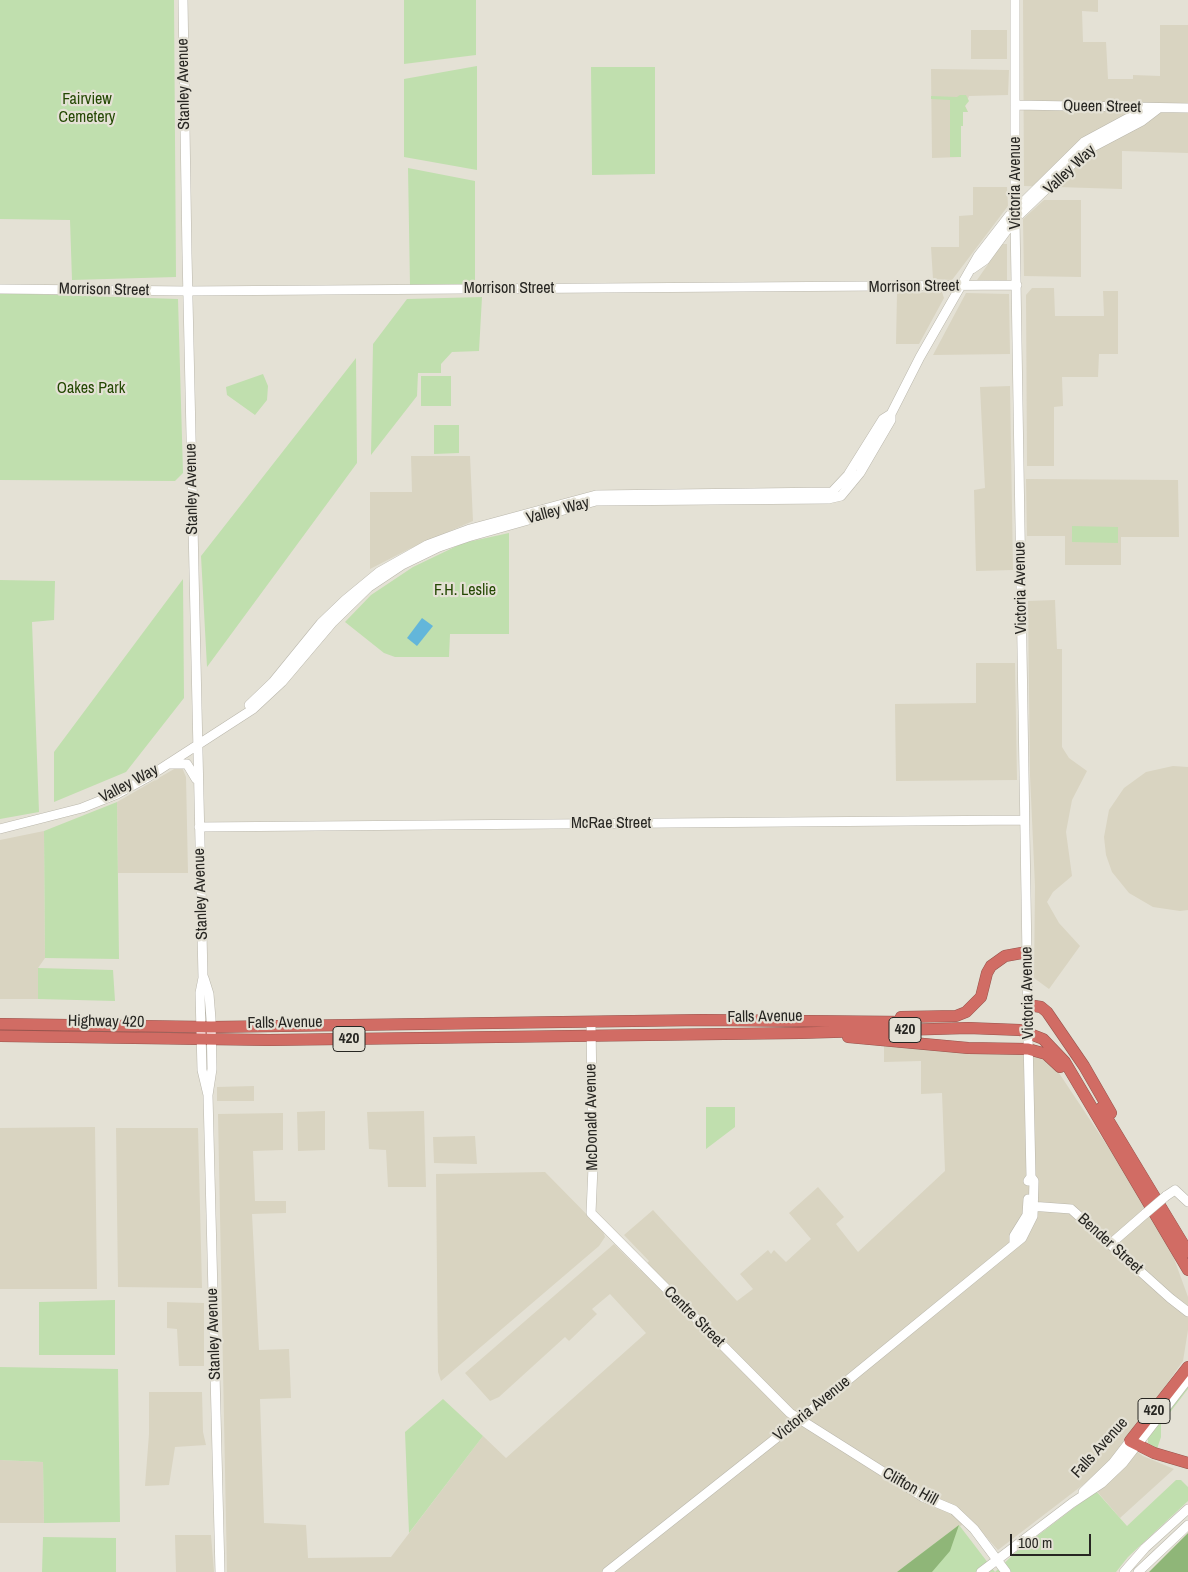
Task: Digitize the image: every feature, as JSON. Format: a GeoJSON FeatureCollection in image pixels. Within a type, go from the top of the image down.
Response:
{"type":"FeatureCollection","features":[{"type":"Feature","properties":{"kind":"highway"},"geometry":{"type":"LineString","coordinates":[[862,1022],[887,1017],[956,1016],[966,1012],[981,997],[987,973],[992,966],[1005,956],[1027,952]]}},
{"type":"Feature","properties":{"kind":"highway"},"geometry":{"type":"LineString","coordinates":[[1028,1005],[1041,1007],[1064,1036],[1116,1122],[1118,1145]]}},
{"type":"Feature","properties":{"kind":"highway","name":"Falls Avenue"},"geometry":{"type":"LineString","coordinates":[[207,1034],[591,1022],[998,1022],[1018,1024],[1038,1030],[1054,1040],[1066,1053],[1188,1270]]}},
{"type":"Feature","properties":{"kind":"highway","name":"Highway 420"},"geometry":{"type":"LineString","coordinates":[[0,1024],[207,1034]]}},
{"type":"Feature","properties":{"kind":"highway","name":"Falls Avenue"},"geometry":{"type":"LineString","coordinates":[[207,1034],[592,1036],[1010,1028],[1032,1033],[1051,1045],[1065,1062],[1188,1252]]}},
{"type":"Feature","properties":{"kind":"highway"},"geometry":{"type":"LineString","coordinates":[[800,1033],[968,1048],[1028,1044],[1054,1059],[1103,1137],[1118,1145]]}},
{"type":"Feature","properties":{"kind":"highway","name":"Highway 420"},"geometry":{"type":"LineString","coordinates":[[0,1036],[207,1034]]}},
{"type":"Feature","properties":{"kind":"highway","name":"Falls Avenue"},"geometry":{"type":"LineString","coordinates":[[1133,1443],[1184,1378],[1188,1367]]}},
{"type":"Feature","properties":{"kind":"highway"},"geometry":{"type":"LineString","coordinates":[[1133,1443],[1154,1453],[1188,1463]]}},
{"type":"Feature","properties":{"kind":"street","name":"Stanley Avenue"},"geometry":{"type":"LineString","coordinates":[[183,0],[199,827],[204,978],[210,994],[207,1034],[212,1070],[208,1095],[220,1572]]}},
{"type":"Feature","properties":{"kind":"street","name":"Victoria Avenue"},"geometry":{"type":"LineString","coordinates":[[607,1572],[799,1420],[1022,1238],[1028,1229],[1034,1181],[1030,1176],[1024,820],[1015,0]]}},
{"type":"Feature","properties":{"kind":"street","name":"Queen Street"},"geometry":{"type":"LineString","coordinates":[[1016,105],[1188,108]]}},
{"type":"Feature","properties":{"kind":"street","name":"Valley Way"},"geometry":{"type":"LineString","coordinates":[[0,829],[82,808],[117,794],[198,745],[246,712],[321,623],[345,600],[379,572],[427,545],[470,529],[596,495],[832,492],[848,475],[884,418],[891,414],[978,256],[1016,208],[1084,142],[1147,108]]}},
{"type":"Feature","properties":{"kind":"street","name":"Valley Way"},"geometry":{"type":"LineString","coordinates":[[972,269],[985,260],[1016,220],[1087,150],[1142,121],[1159,108]]}},
{"type":"Feature","properties":{"kind":"street"},"geometry":{"type":"LineString","coordinates":[[1016,183],[1024,190],[1032,192]]}},
{"type":"Feature","properties":{"kind":"street","name":"Morrison Street"},"geometry":{"type":"LineString","coordinates":[[0,289],[188,291],[960,287],[1017,285]]}},
{"type":"Feature","properties":{"kind":"street"},"geometry":{"type":"LineString","coordinates":[[166,765],[187,764],[194,773],[198,786]]}},
{"type":"Feature","properties":{"kind":"street","name":"McRae Street"},"geometry":{"type":"LineString","coordinates":[[199,827],[1024,820]]}},
{"type":"Feature","properties":{"kind":"street","name":"McDonald Avenue"},"geometry":{"type":"LineString","coordinates":[[591,1022],[593,1167],[591,1212]]}},
{"type":"Feature","properties":{"kind":"street"},"geometry":{"type":"LineString","coordinates":[[1112,1246],[1115,1240],[1175,1190],[1188,1202]]}},
{"type":"Feature","properties":{"kind":"street","name":"Bender Street"},"geometry":{"type":"LineString","coordinates":[[1031,1206],[1071,1209],[1184,1309],[1188,1318]]}},
{"type":"Feature","properties":{"kind":"street","name":"Centre Street"},"geometry":{"type":"LineString","coordinates":[[591,1212],[733,1357],[799,1420]]}},
{"type":"Feature","properties":{"kind":"street"},"geometry":{"type":"LineString","coordinates":[[1184,1378],[1188,1358]]}},
{"type":"Feature","properties":{"kind":"street","name":"Falls Avenue"},"geometry":{"type":"LineString","coordinates":[[981,1572],[1072,1503],[1133,1443],[1178,1393],[1184,1378]]}},
{"type":"Feature","properties":{"kind":"street","name":"Clifton Hill"},"geometry":{"type":"LineString","coordinates":[[799,1420],[923,1497],[954,1510],[974,1529],[1006,1572]]}},
{"type":"Feature","properties":{"kind":"street"},"geometry":{"type":"LineString","coordinates":[[1124,1572],[1139,1555],[1188,1509]]}},
{"type":"Feature","properties":{"kind":"street"},"geometry":{"type":"LineString","coordinates":[[1138,1572],[1188,1525]]}},
{"type":"Feature","properties":{"kind":"shaded area"},"geometry":{"type":"Polygon","coordinates":[[[1023,0],[1098,0],[1098,12],[1082,11],[1083,42],[1106,42],[1108,79],[1133,79],[1133,75],[1160,76],[1160,25],[1188,25],[1188,153],[1122,151],[1122,189],[1024,186],[1023,0]]]}},
{"type":"Feature","properties":{"kind":"shaded area"},"geometry":{"type":"Polygon","coordinates":[[[971,30],[1007,30],[1007,59],[971,59],[971,30]]]}},
{"type":"Feature","properties":{"kind":"shaded area"},"geometry":{"type":"Polygon","coordinates":[[[931,69],[1009,70],[1008,95],[969,96],[965,106],[968,112],[963,112],[963,126],[961,126],[961,157],[932,158],[931,69]]]}},
{"type":"Feature","properties":{"kind":"shaded area"},"geometry":{"type":"Polygon","coordinates":[[[973,187],[1007,187],[1008,206],[952,280],[933,279],[931,247],[959,247],[959,216],[973,215],[973,187]]]}},
{"type":"Feature","properties":{"kind":"shaded area"},"geometry":{"type":"Polygon","coordinates":[[[1044,200],[1081,200],[1081,277],[1024,276],[1023,219],[1044,200]]]}},
{"type":"Feature","properties":{"kind":"shaded area"},"geometry":{"type":"Polygon","coordinates":[[[1002,244],[1007,244],[1007,281],[977,280],[1002,244]]]}},
{"type":"Feature","properties":{"kind":"shaded area"},"geometry":{"type":"Polygon","coordinates":[[[1032,288],[1054,288],[1055,316],[1104,316],[1103,291],[1118,291],[1118,354],[1099,354],[1098,377],[1062,377],[1063,406],[1054,407],[1054,466],[1027,466],[1026,295],[1032,288]]]}},
{"type":"Feature","properties":{"kind":"shaded area"},"geometry":{"type":"Polygon","coordinates":[[[942,292],[944,298],[919,344],[896,344],[897,293],[942,292]]]}},
{"type":"Feature","properties":{"kind":"shaded area"},"geometry":{"type":"Polygon","coordinates":[[[966,293],[1009,294],[1010,354],[933,355],[966,293]]]}},
{"type":"Feature","properties":{"kind":"shaded area"},"geometry":{"type":"Polygon","coordinates":[[[1010,386],[1013,570],[976,571],[974,490],[985,488],[980,387],[1010,386]]]}},
{"type":"Feature","properties":{"kind":"shaded area"},"geometry":{"type":"Polygon","coordinates":[[[411,456],[470,456],[473,521],[409,549],[370,569],[370,492],[412,492],[411,456]]]}},
{"type":"Feature","properties":{"kind":"shaded area"},"geometry":{"type":"Polygon","coordinates":[[[1026,479],[1178,480],[1179,537],[1121,537],[1121,565],[1065,565],[1065,536],[1027,536],[1026,479]]]}},
{"type":"Feature","properties":{"kind":"shaded area"},"geometry":{"type":"Polygon","coordinates":[[[1055,600],[1057,649],[1062,649],[1062,747],[1069,758],[1087,771],[1072,800],[1066,832],[1072,876],[1053,892],[1047,902],[1059,923],[1080,946],[1049,989],[1034,978],[1035,886],[1030,775],[1028,601],[1055,600]]]}},
{"type":"Feature","properties":{"kind":"shaded area"},"geometry":{"type":"Polygon","coordinates":[[[976,663],[1015,663],[1017,780],[896,781],[895,704],[976,703],[976,663]]]}},
{"type":"Feature","properties":{"kind":"shaded area"},"geometry":{"type":"Polygon","coordinates":[[[181,765],[186,777],[188,873],[118,873],[117,802],[181,765]]]}},
{"type":"Feature","properties":{"kind":"shaded area"},"geometry":{"type":"Polygon","coordinates":[[[1173,766],[1188,767],[1188,910],[1180,911],[1153,907],[1129,893],[1112,872],[1106,855],[1104,837],[1109,810],[1124,788],[1146,772],[1173,766]]]}},
{"type":"Feature","properties":{"kind":"shaded area"},"geometry":{"type":"Polygon","coordinates":[[[44,831],[45,958],[38,968],[38,999],[0,999],[0,840],[44,831]]]}},
{"type":"Feature","properties":{"kind":"shaded area"},"geometry":{"type":"Polygon","coordinates":[[[884,1046],[1011,1053],[1049,1058],[1134,1186],[1172,1253],[1188,1297],[1188,1330],[1183,1361],[1125,1443],[1143,1456],[1174,1469],[1120,1518],[1088,1481],[998,1550],[970,1519],[897,1572],[227,1572],[218,1114],[283,1113],[283,1150],[253,1151],[255,1201],[286,1201],[286,1213],[252,1214],[259,1350],[289,1349],[291,1398],[260,1399],[264,1523],[306,1525],[308,1558],[391,1557],[483,1436],[506,1458],[646,1333],[610,1294],[592,1309],[597,1314],[569,1341],[565,1337],[499,1397],[490,1401],[465,1373],[614,1244],[640,1270],[649,1261],[624,1235],[653,1210],[737,1301],[753,1289],[740,1274],[768,1250],[771,1254],[774,1250],[786,1262],[811,1239],[789,1213],[818,1187],[844,1217],[836,1224],[858,1252],[945,1171],[942,1093],[921,1094],[921,1061],[884,1062],[884,1046]]]}},
{"type":"Feature","properties":{"kind":"shaded area"},"geometry":{"type":"Polygon","coordinates":[[[254,1086],[254,1101],[217,1101],[217,1087],[254,1086]]]}},
{"type":"Feature","properties":{"kind":"shaded area"},"geometry":{"type":"Polygon","coordinates":[[[325,1111],[325,1150],[298,1151],[297,1112],[325,1111]]]}},
{"type":"Feature","properties":{"kind":"shaded area"},"geometry":{"type":"Polygon","coordinates":[[[424,1111],[426,1187],[388,1187],[386,1150],[369,1149],[367,1112],[424,1111]]]}},
{"type":"Feature","properties":{"kind":"shaded area"},"geometry":{"type":"Polygon","coordinates":[[[95,1127],[97,1289],[0,1289],[0,1128],[95,1127]]]}},
{"type":"Feature","properties":{"kind":"shaded area"},"geometry":{"type":"Polygon","coordinates":[[[116,1128],[198,1128],[202,1288],[118,1287],[116,1128]]]}},
{"type":"Feature","properties":{"kind":"shaded area"},"geometry":{"type":"Polygon","coordinates":[[[475,1136],[477,1164],[434,1163],[433,1137],[475,1136]]]}},
{"type":"Feature","properties":{"kind":"shaded area"},"geometry":{"type":"Polygon","coordinates":[[[545,1172],[603,1231],[605,1237],[599,1246],[441,1381],[438,1372],[436,1174],[545,1172]]]}},
{"type":"Feature","properties":{"kind":"shaded area"},"geometry":{"type":"Polygon","coordinates":[[[167,1302],[204,1303],[204,1366],[179,1366],[177,1329],[167,1328],[167,1302]]]}},
{"type":"Feature","properties":{"kind":"shaded area"},"geometry":{"type":"Polygon","coordinates":[[[149,1392],[202,1392],[203,1432],[206,1445],[175,1447],[169,1485],[145,1486],[149,1434],[149,1392]]]}},
{"type":"Feature","properties":{"kind":"shaded area"},"geometry":{"type":"Polygon","coordinates":[[[0,1460],[43,1462],[44,1523],[0,1523],[0,1460]]]}},
{"type":"Feature","properties":{"kind":"shaded area"},"geometry":{"type":"Polygon","coordinates":[[[175,1535],[211,1535],[214,1572],[176,1572],[175,1535]]]}},
{"type":"Feature","properties":{"kind":"green space","name":"Fairview Cemetery"},"geometry":{"type":"Polygon","coordinates":[[[0,0],[174,0],[176,277],[72,280],[70,220],[0,219],[0,0]]]}},
{"type":"Feature","properties":{"kind":"green space"},"geometry":{"type":"Polygon","coordinates":[[[404,0],[476,0],[476,55],[404,64],[404,0]]]}},
{"type":"Feature","properties":{"kind":"green space"},"geometry":{"type":"Polygon","coordinates":[[[477,66],[477,170],[404,157],[404,79],[477,66]]]}},
{"type":"Feature","properties":{"kind":"green space"},"geometry":{"type":"Polygon","coordinates":[[[591,67],[655,67],[655,174],[592,175],[591,67]]]}},
{"type":"Feature","properties":{"kind":"green space"},"geometry":{"type":"Polygon","coordinates":[[[966,95],[969,101],[965,106],[968,112],[963,112],[963,126],[961,126],[961,157],[950,157],[950,100],[931,99],[931,96],[957,97],[966,95]]]}},
{"type":"Feature","properties":{"kind":"green space"},"geometry":{"type":"Polygon","coordinates":[[[408,168],[475,181],[475,284],[410,286],[408,168]]]}},
{"type":"Feature","properties":{"kind":"green space","name":"Oakes Park"},"geometry":{"type":"Polygon","coordinates":[[[0,293],[178,299],[183,473],[175,481],[0,480],[0,293]]]}},
{"type":"Feature","properties":{"kind":"green space"},"geometry":{"type":"Polygon","coordinates":[[[482,297],[479,351],[452,352],[441,364],[441,373],[418,373],[417,396],[371,455],[373,344],[407,299],[482,297]]]}},
{"type":"Feature","properties":{"kind":"green space"},"geometry":{"type":"Polygon","coordinates":[[[356,358],[357,463],[207,667],[201,556],[356,358]]]}},
{"type":"Feature","properties":{"kind":"green space"},"geometry":{"type":"Polygon","coordinates":[[[263,374],[268,386],[267,400],[255,415],[227,395],[226,387],[263,374]]]}},
{"type":"Feature","properties":{"kind":"green space"},"geometry":{"type":"Polygon","coordinates":[[[421,376],[451,376],[451,406],[421,406],[421,376]]]}},
{"type":"Feature","properties":{"kind":"green space"},"geometry":{"type":"Polygon","coordinates":[[[434,425],[459,425],[459,453],[434,454],[434,425]]]}},
{"type":"Feature","properties":{"kind":"green space"},"geometry":{"type":"Polygon","coordinates":[[[1072,526],[1118,527],[1118,543],[1072,542],[1072,526]]]}},
{"type":"Feature","properties":{"kind":"green space","name":"F.H. Leslie"},"geometry":{"type":"Polygon","coordinates":[[[509,533],[509,634],[450,634],[449,657],[395,657],[384,653],[345,622],[371,595],[413,567],[463,543],[509,533]]]}},
{"type":"Feature","properties":{"kind":"green space"},"geometry":{"type":"Polygon","coordinates":[[[183,579],[184,698],[126,772],[54,802],[54,752],[183,579]]]}},
{"type":"Feature","properties":{"kind":"green space"},"geometry":{"type":"Polygon","coordinates":[[[0,580],[55,581],[54,620],[32,622],[39,812],[0,819],[0,580]]]}},
{"type":"Feature","properties":{"kind":"green space"},"geometry":{"type":"Polygon","coordinates":[[[117,802],[119,959],[45,958],[44,831],[117,802]]]}},
{"type":"Feature","properties":{"kind":"green space"},"geometry":{"type":"Polygon","coordinates":[[[38,968],[113,970],[115,1001],[38,999],[38,968]]]}},
{"type":"Feature","properties":{"kind":"green space"},"geometry":{"type":"Polygon","coordinates":[[[706,1107],[735,1107],[735,1127],[706,1149],[706,1107]]]}},
{"type":"Feature","properties":{"kind":"green space"},"geometry":{"type":"Polygon","coordinates":[[[115,1300],[115,1355],[39,1355],[39,1302],[115,1300]]]}},
{"type":"Feature","properties":{"kind":"green space"},"geometry":{"type":"Polygon","coordinates":[[[0,1367],[118,1369],[120,1522],[44,1523],[43,1462],[0,1460],[0,1367]]]}},
{"type":"Feature","properties":{"kind":"green space"},"geometry":{"type":"Polygon","coordinates":[[[1188,1384],[1188,1389],[1161,1424],[1161,1437],[1157,1449],[1148,1443],[1148,1435],[1188,1384]]]}},
{"type":"Feature","properties":{"kind":"green space"},"geometry":{"type":"Polygon","coordinates":[[[443,1399],[483,1436],[409,1533],[405,1432],[443,1399]]]}},
{"type":"Feature","properties":{"kind":"green space"},"geometry":{"type":"Polygon","coordinates":[[[1176,1480],[1181,1480],[1188,1487],[1188,1501],[1128,1557],[1116,1572],[995,1572],[1015,1553],[1096,1491],[1127,1526],[1176,1480]]]}},
{"type":"Feature","properties":{"kind":"green space"},"geometry":{"type":"Polygon","coordinates":[[[959,1525],[995,1572],[897,1572],[959,1525]]]}},
{"type":"Feature","properties":{"kind":"green space"},"geometry":{"type":"Polygon","coordinates":[[[959,1525],[950,1551],[932,1572],[897,1572],[959,1525]]]}},
{"type":"Feature","properties":{"kind":"green space"},"geometry":{"type":"Polygon","coordinates":[[[1188,1533],[1188,1572],[1149,1572],[1188,1533]]]}},
{"type":"Feature","properties":{"kind":"green space"},"geometry":{"type":"Polygon","coordinates":[[[43,1537],[116,1538],[116,1572],[42,1572],[43,1537]]]}},
{"type":"Feature","properties":{"kind":"water"},"geometry":{"type":"Polygon","coordinates":[[[422,618],[433,626],[417,646],[407,638],[422,618]]]}}]}
